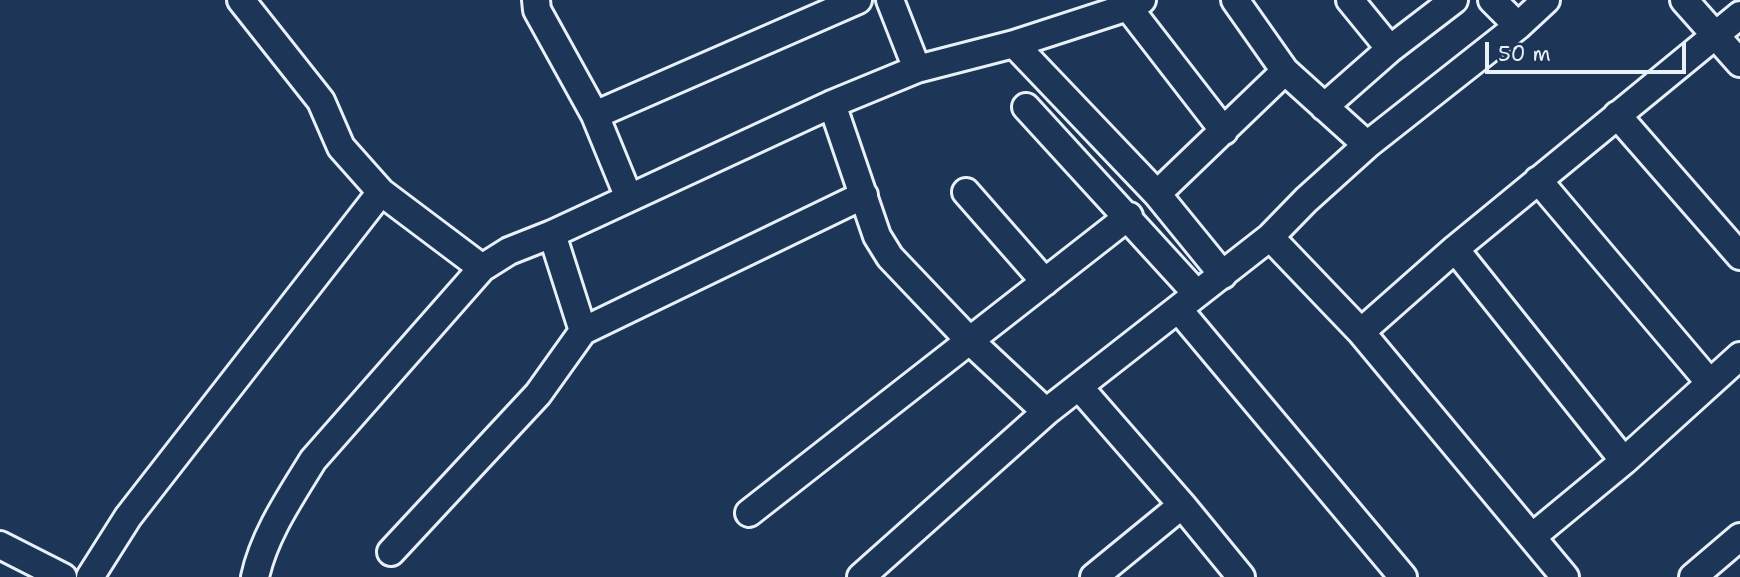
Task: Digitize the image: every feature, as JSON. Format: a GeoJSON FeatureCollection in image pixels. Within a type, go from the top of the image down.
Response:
{"type":"FeatureCollection","features":[{"type":"Feature","properties":{"kind":"street"},"geometry":{"type":"LineString","coordinates":[[241,0],[321,101],[341,147],[381,192],[482,268]]}},
{"type":"Feature","properties":{"kind":"street"},"geometry":{"type":"LineString","coordinates":[[536,0],[537,10],[595,115],[629,198]]}},
{"type":"Feature","properties":{"kind":"street"},"geometry":{"type":"LineString","coordinates":[[595,115],[858,0]]}},
{"type":"Feature","properties":{"kind":"street"},"geometry":{"type":"LineString","coordinates":[[890,0],[917,69]]}},
{"type":"Feature","properties":{"kind":"street"},"geometry":{"type":"LineString","coordinates":[[1235,0],[1285,71],[1367,145]]}},
{"type":"Feature","properties":{"kind":"street"},"geometry":{"type":"LineString","coordinates":[[1350,0],[1390,49]]}},
{"type":"Feature","properties":{"kind":"street"},"geometry":{"type":"LineString","coordinates":[[1324,107],[1390,49],[1454,0]]}},
{"type":"Feature","properties":{"kind":"street"},"geometry":{"type":"LineString","coordinates":[[1492,0],[1517,26]]}},
{"type":"Feature","properties":{"kind":"street"},"geometry":{"type":"LineString","coordinates":[[862,577],[1046,412],[1270,237],[1367,145],[1546,0]]}},
{"type":"Feature","properties":{"kind":"street"},"geometry":{"type":"LineString","coordinates":[[1684,0],[1740,63]]}},
{"type":"Feature","properties":{"kind":"street"},"geometry":{"type":"LineString","coordinates":[[255,577],[270,536],[313,460],[482,268],[509,251],[832,104],[917,69],[1014,44],[1093,9],[1135,3],[1224,131]]}},
{"type":"Feature","properties":{"kind":"street"},"geometry":{"type":"LineString","coordinates":[[1361,332],[1455,249],[1740,15]]}},
{"type":"Feature","properties":{"kind":"street"},"geometry":{"type":"LineString","coordinates":[[1014,44],[1157,194],[1223,275]]}},
{"type":"Feature","properties":{"kind":"street"},"geometry":{"type":"LineString","coordinates":[[1157,194],[1285,71]]}},
{"type":"Feature","properties":{"kind":"street"},"geometry":{"type":"LineString","coordinates":[[832,104],[877,236],[890,257],[970,341],[1046,412]]}},
{"type":"Feature","properties":{"kind":"street"},"geometry":{"type":"LineString","coordinates":[[1026,107],[1129,216],[1188,302],[1402,577]]}},
{"type":"Feature","properties":{"kind":"street"},"geometry":{"type":"LineString","coordinates":[[1617,115],[1740,256]]}},
{"type":"Feature","properties":{"kind":"street"},"geometry":{"type":"LineString","coordinates":[[1538,180],[1710,383]]}},
{"type":"Feature","properties":{"kind":"street"},"geometry":{"type":"LineString","coordinates":[[90,577],[128,517],[381,192]]}},
{"type":"Feature","properties":{"kind":"street"},"geometry":{"type":"LineString","coordinates":[[966,192],[1045,282]]}},
{"type":"Feature","properties":{"kind":"street"},"geometry":{"type":"LineString","coordinates":[[391,552],[538,394],[583,331],[864,195]]}},
{"type":"Feature","properties":{"kind":"street"},"geometry":{"type":"LineString","coordinates":[[749,513],[1129,216]]}},
{"type":"Feature","properties":{"kind":"street"},"geometry":{"type":"LineString","coordinates":[[544,237],[583,331]]}},
{"type":"Feature","properties":{"kind":"street"},"geometry":{"type":"LineString","coordinates":[[1270,237],[1361,332],[1566,577]]}},
{"type":"Feature","properties":{"kind":"street"},"geometry":{"type":"LineString","coordinates":[[1455,249],[1624,461]]}},
{"type":"Feature","properties":{"kind":"street"},"geometry":{"type":"LineString","coordinates":[[1532,537],[1624,461],[1740,356]]}},
{"type":"Feature","properties":{"kind":"street"},"geometry":{"type":"LineString","coordinates":[[1080,388],[1241,577]]}},
{"type":"Feature","properties":{"kind":"street"},"geometry":{"type":"LineString","coordinates":[[1098,576],[1182,505]]}},
{"type":"Feature","properties":{"kind":"street"},"geometry":{"type":"LineString","coordinates":[[1693,577],[1740,537]]}},
{"type":"Feature","properties":{"kind":"street"},"geometry":{"type":"LineString","coordinates":[[0,545],[63,577]]}}]}
